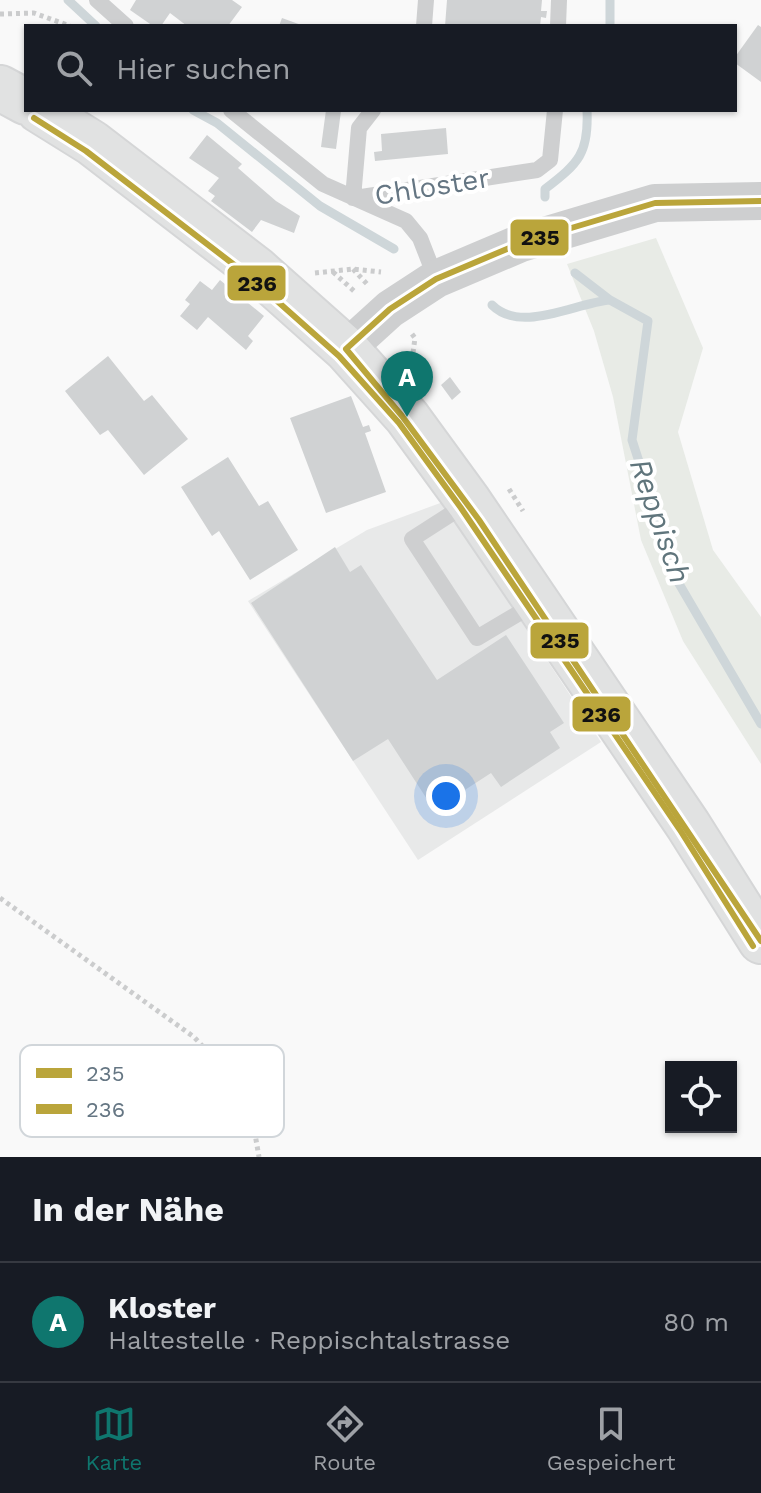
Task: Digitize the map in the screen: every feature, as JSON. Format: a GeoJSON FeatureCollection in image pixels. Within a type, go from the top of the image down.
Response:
{"type":"FeatureCollection","features":[{"type":"Feature","properties":{"kind":"main road"},"geometry":{"type":"LineString","coordinates":[[0,88],[24,101]]}},
{"type":"Feature","properties":{"kind":"main road"},"geometry":{"type":"LineString","coordinates":[[42,112],[92,143],[256,269],[346,349],[407,417],[469,502],[688,825],[761,941]]}},
{"type":"Feature","properties":{"kind":"street"},"geometry":{"type":"LineString","coordinates":[[346,349],[390,309],[436,279],[521,243],[655,203],[761,201]]}},
{"type":"Feature","properties":{"kind":"lane"},"geometry":{"type":"LineString","coordinates":[[97,0],[124,24]]}},
{"type":"Feature","properties":{"kind":"lane"},"geometry":{"type":"LineString","coordinates":[[424,24],[426,0]]}},
{"type":"Feature","properties":{"kind":"lane"},"geometry":{"type":"LineString","coordinates":[[558,24],[559,0]]}},
{"type":"Feature","properties":{"kind":"lane"},"geometry":{"type":"LineString","coordinates":[[233,112],[323,184],[406,221],[420,238],[436,279]]}},
{"type":"Feature","properties":{"kind":"lane","name":"Chloster"},"geometry":{"type":"LineString","coordinates":[[371,112],[359,128],[353,198],[537,170],[550,160],[555,112]]}},
{"type":"Feature","properties":{"kind":"lane"},"geometry":{"type":"LineString","coordinates":[[469,502],[412,539],[444,590],[477,638],[536,603]]}},
{"type":"Feature","properties":{"kind":"path"},"geometry":{"type":"LineString","coordinates":[[0,14],[34,13],[64,24]]}},
{"type":"Feature","properties":{"kind":"path"},"geometry":{"type":"LineString","coordinates":[[354,291],[332,271],[353,269],[368,286]]}},
{"type":"Feature","properties":{"kind":"path"},"geometry":{"type":"LineString","coordinates":[[413,353],[415,338]]}},
{"type":"Feature","properties":{"kind":"path"},"geometry":{"type":"LineString","coordinates":[[406,346],[413,353],[422,376]]}},
{"type":"Feature","properties":{"kind":"path"},"geometry":{"type":"LineString","coordinates":[[0,898],[201,1045]]}},
{"type":"Feature","properties":{"kind":"path"},"geometry":{"type":"LineString","coordinates":[[256,1137],[259,1157]]}},
{"type":"Feature","properties":{"kind":"shaded area"},"geometry":{"type":"Polygon","coordinates":[[[656,238],[703,348],[678,432],[713,550],[761,617],[761,764],[683,641],[641,540],[613,397],[594,331],[567,264],[656,238]]]}},
{"type":"Feature","properties":{"kind":"shaded area"},"geometry":{"type":"Polygon","coordinates":[[[443,502],[601,742],[418,860],[248,601],[367,530],[443,502]]]}},
{"type":"Feature","properties":{"kind":"building"},"geometry":{"type":"Polygon","coordinates":[[[136,0],[232,0],[242,7],[229,24],[184,24],[170,13],[162,24],[150,24],[130,10],[136,0]]]}},
{"type":"Feature","properties":{"kind":"building"},"geometry":{"type":"Polygon","coordinates":[[[447,0],[542,0],[541,11],[547,11],[546,18],[541,17],[540,24],[445,24],[447,0]]]}},
{"type":"Feature","properties":{"kind":"building"},"geometry":{"type":"Polygon","coordinates":[[[282,18],[298,24],[280,24],[282,18]]]}},
{"type":"Feature","properties":{"kind":"building"},"geometry":{"type":"Polygon","coordinates":[[[758,25],[761,27],[761,82],[737,64],[737,54],[758,25]]]}},
{"type":"Feature","properties":{"kind":"building"},"geometry":{"type":"Polygon","coordinates":[[[326,112],[341,112],[336,149],[321,147],[326,112]]]}},
{"type":"Feature","properties":{"kind":"building"},"geometry":{"type":"Polygon","coordinates":[[[446,128],[448,154],[375,161],[374,152],[382,151],[381,134],[446,128]]]}},
{"type":"Feature","properties":{"kind":"building"},"geometry":{"type":"Polygon","coordinates":[[[207,135],[242,164],[238,168],[276,201],[300,216],[294,233],[261,220],[252,232],[211,201],[215,196],[208,191],[219,178],[189,158],[207,135]]]}},
{"type":"Feature","properties":{"kind":"building"},"geometry":{"type":"Polygon","coordinates":[[[220,280],[264,316],[248,336],[253,341],[246,350],[208,317],[197,330],[180,316],[190,304],[185,300],[200,281],[212,290],[220,280]]]}},
{"type":"Feature","properties":{"kind":"building"},"geometry":{"type":"Polygon","coordinates":[[[108,356],[144,401],[152,395],[188,439],[144,475],[108,430],[100,435],[65,391],[108,356]]]}},
{"type":"Feature","properties":{"kind":"building"},"geometry":{"type":"Polygon","coordinates":[[[450,377],[461,392],[452,400],[441,385],[450,377]]]}},
{"type":"Feature","properties":{"kind":"building"},"geometry":{"type":"Polygon","coordinates":[[[351,396],[363,427],[369,425],[371,431],[365,433],[386,492],[326,513],[290,418],[351,396]]]}},
{"type":"Feature","properties":{"kind":"building"},"geometry":{"type":"Polygon","coordinates":[[[228,457],[259,506],[268,501],[298,550],[250,580],[219,531],[212,536],[181,487],[228,457]]]}},
{"type":"Feature","properties":{"kind":"building"},"geometry":{"type":"Polygon","coordinates":[[[335,547],[350,572],[361,565],[437,680],[506,635],[564,723],[550,732],[560,748],[501,787],[491,773],[434,810],[388,739],[353,761],[251,603],[335,547]]]}},
{"type":"Feature","properties":{"kind":"waterway","name":"Reppisch"},"geometry":{"type":"LineString","coordinates":[[68,0],[94,24]]}},
{"type":"Feature","properties":{"kind":"waterway"},"geometry":{"type":"LineString","coordinates":[[610,0],[610,24]]}},
{"type":"Feature","properties":{"kind":"waterway","name":"Reppisch"},"geometry":{"type":"LineString","coordinates":[[197,112],[217,123],[320,206],[394,249]]}},
{"type":"Feature","properties":{"kind":"waterway"},"geometry":{"type":"LineString","coordinates":[[545,197],[545,189],[580,156],[586,137],[587,112]]}},
{"type":"Feature","properties":{"kind":"waterway"},"geometry":{"type":"LineString","coordinates":[[575,273],[610,300]]}},
{"type":"Feature","properties":{"kind":"waterway","name":"Reppisch"},"geometry":{"type":"LineString","coordinates":[[492,305],[504,313],[533,317],[610,300],[648,321],[632,440],[678,582],[761,724]]}},
{"type":"Feature","properties":{"kind":"transit line","name":"236"},"geometry":{"type":"LineString","coordinates":[[34,118],[86,151],[250,277],[339,356],[399,423],[461,508],[680,830],[753,946]]}},
{"type":"Feature","properties":{"kind":"transit line","name":"235"},"geometry":{"type":"LineString","coordinates":[[346,349],[390,309],[436,279],[521,243],[655,203],[761,201]]}},
{"type":"Feature","properties":{"kind":"transit line","name":"235"},"geometry":{"type":"LineString","coordinates":[[346,349],[402,416],[479,520],[761,941]]}},
{"type":"Feature","properties":{"kind":"place","name":"Kloster"},"geometry":{"type":"Point","coordinates":[407,417]}}]}
